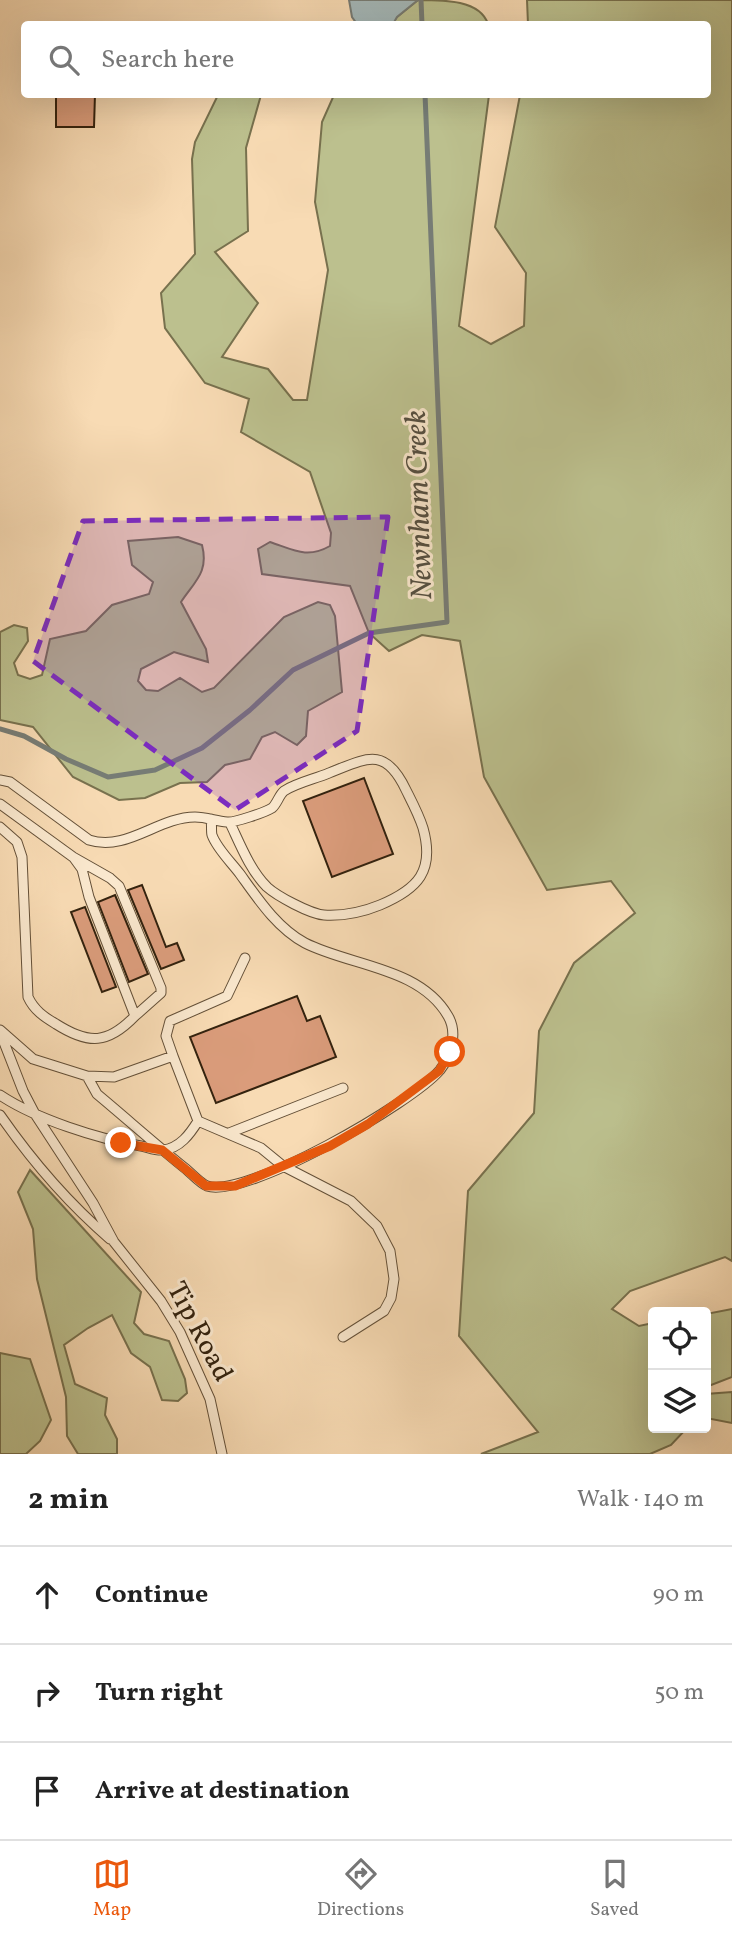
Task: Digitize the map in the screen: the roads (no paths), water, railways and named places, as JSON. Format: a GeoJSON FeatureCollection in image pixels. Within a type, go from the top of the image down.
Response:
{"type":"FeatureCollection","features":[{"type":"Feature","properties":{"kind":"lane"},"geometry":{"type":"LineString","coordinates":[[0,780],[10,782],[89,840],[102,844],[114,843],[180,819],[196,817],[230,823],[272,808],[283,791],[356,762],[372,759],[383,761],[393,767],[421,820],[427,860],[421,877],[411,890],[399,897],[365,912],[322,915],[281,897],[268,887],[255,872],[230,823]]}},
{"type":"Feature","properties":{"kind":"lane"},"geometry":{"type":"LineString","coordinates":[[0,804],[74,858],[119,886],[161,993],[117,1033],[91,1039],[75,1036],[32,1006],[28,998],[22,857],[17,842],[0,827]]}},
{"type":"Feature","properties":{"kind":"lane"},"geometry":{"type":"LineString","coordinates":[[87,1076],[97,1094],[206,1186],[235,1186],[330,1146],[368,1124],[439,1071],[450,1052],[453,1035],[450,1018],[438,1001],[393,974],[303,942],[286,929],[261,904],[212,835],[211,820]]}},
{"type":"Feature","properties":{"kind":"lane"},"geometry":{"type":"LineString","coordinates":[[74,858],[86,881],[89,897],[135,1016]]}},
{"type":"Feature","properties":{"kind":"lane"},"geometry":{"type":"LineString","coordinates":[[245,958],[227,996],[170,1021],[166,1036],[198,1121],[261,1148],[282,1166],[351,1201],[377,1226],[390,1251],[394,1279],[391,1298],[384,1311],[343,1336]]}},
{"type":"Feature","properties":{"kind":"lane"},"geometry":{"type":"LineString","coordinates":[[0,1031],[33,1059],[87,1076],[114,1077],[173,1056]]}},
{"type":"Feature","properties":{"kind":"lane","name":"Tip Road"},"geometry":{"type":"LineString","coordinates":[[0,1031],[23,1091],[35,1114],[93,1203],[114,1242],[161,1301],[180,1332],[210,1399],[222,1454]]}},
{"type":"Feature","properties":{"kind":"lane"},"geometry":{"type":"LineString","coordinates":[[229,1133],[343,1087]]}},
{"type":"Feature","properties":{"kind":"lane"},"geometry":{"type":"LineString","coordinates":[[0,1095],[35,1114],[121,1143],[162,1150],[188,1138],[198,1121]]}},
{"type":"Feature","properties":{"kind":"lane","name":"Tip Road"},"geometry":{"type":"LineString","coordinates":[[0,1115],[22,1147],[80,1213],[114,1242]]}},
{"type":"Feature","properties":{"kind":"waterway","name":"Newnham Creek"},"geometry":{"type":"LineString","coordinates":[[421,0],[422,21]]}},
{"type":"Feature","properties":{"kind":"waterway","name":"Newnham Creek"},"geometry":{"type":"LineString","coordinates":[[0,729],[24,736],[66,759],[108,777],[155,770],[202,748],[250,710],[293,670],[369,633],[447,622],[425,98]]}}]}
